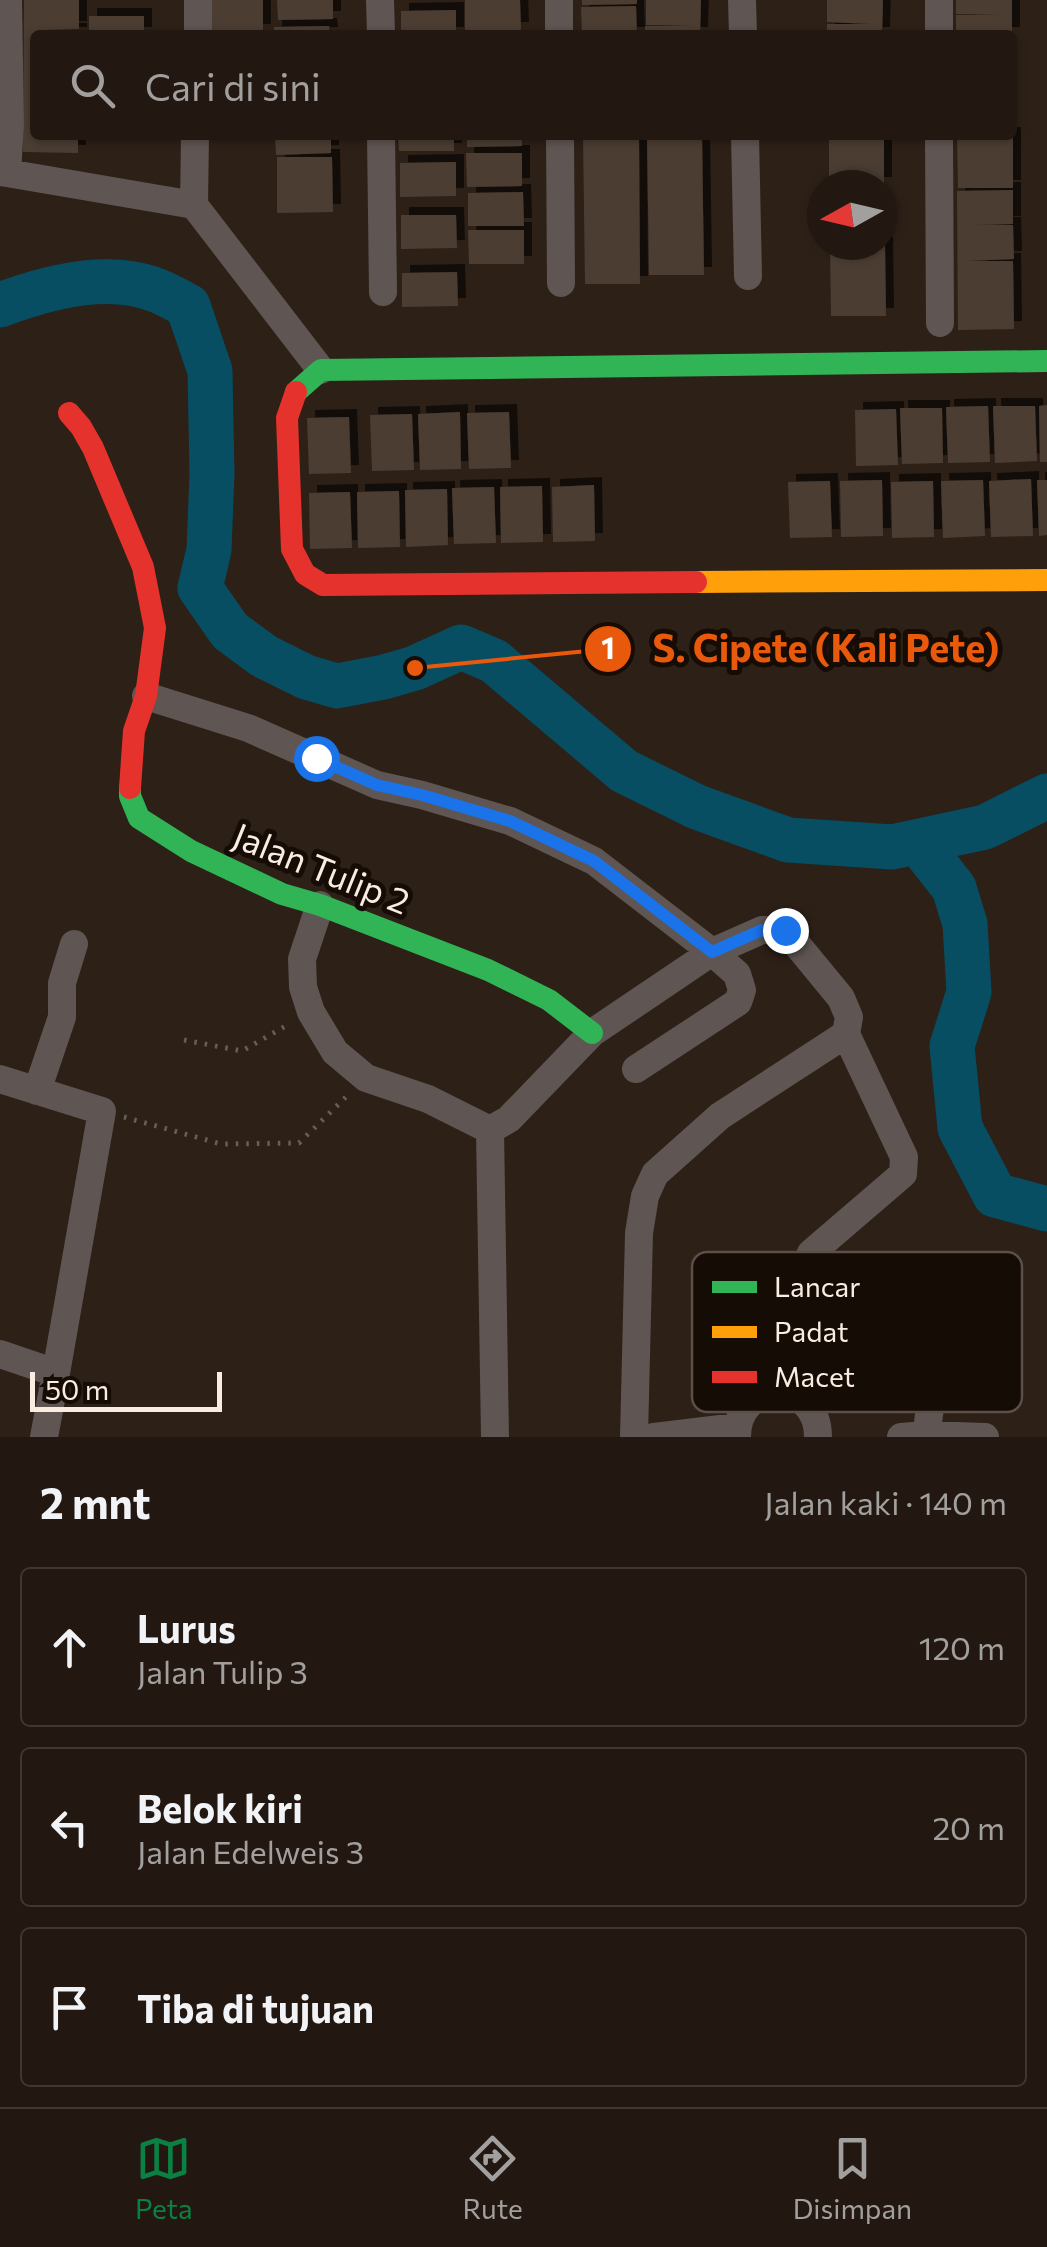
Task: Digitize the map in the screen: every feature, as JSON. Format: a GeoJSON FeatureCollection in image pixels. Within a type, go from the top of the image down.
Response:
{"type":"FeatureCollection","features":[{"type":"Feature","properties":{"kind":"street"},"geometry":{"type":"LineString","coordinates":[[8,0],[10,124],[4,173],[194,205]]}},
{"type":"Feature","properties":{"kind":"street"},"geometry":{"type":"LineString","coordinates":[[198,0],[198,30]]}},
{"type":"Feature","properties":{"kind":"street"},"geometry":{"type":"LineString","coordinates":[[380,0],[381,30]]}},
{"type":"Feature","properties":{"kind":"street"},"geometry":{"type":"LineString","coordinates":[[558,0],[559,30]]}},
{"type":"Feature","properties":{"kind":"street"},"geometry":{"type":"LineString","coordinates":[[742,0],[743,30]]}},
{"type":"Feature","properties":{"kind":"street"},"geometry":{"type":"LineString","coordinates":[[939,30],[940,0]]}},
{"type":"Feature","properties":{"kind":"street"},"geometry":{"type":"LineString","coordinates":[[195,140],[194,205],[321,370]]}},
{"type":"Feature","properties":{"kind":"street"},"geometry":{"type":"LineString","coordinates":[[382,140],[383,292]]}},
{"type":"Feature","properties":{"kind":"street"},"geometry":{"type":"LineString","coordinates":[[560,140],[561,283]]}},
{"type":"Feature","properties":{"kind":"street"},"geometry":{"type":"LineString","coordinates":[[745,140],[748,276]]}},
{"type":"Feature","properties":{"kind":"street"},"geometry":{"type":"LineString","coordinates":[[939,140],[940,323]]}},
{"type":"Feature","properties":{"kind":"street"},"geometry":{"type":"LineString","coordinates":[[1047,361],[321,370],[296,389],[287,418],[292,549],[305,574],[323,586],[1047,580]]}},
{"type":"Feature","properties":{"kind":"street","name":"Jalan Tulip 2"},"geometry":{"type":"LineString","coordinates":[[69,413],[93,448],[143,567],[155,628],[146,696],[134,731],[130,796],[139,818],[191,851],[282,894],[488,970],[548,1000],[592,1032]]}},
{"type":"Feature","properties":{"kind":"street"},"geometry":{"type":"LineString","coordinates":[[146,696],[248,728],[377,785],[510,821],[594,861],[712,952],[737,974],[742,990],[738,1002],[636,1069]]}},
{"type":"Feature","properties":{"kind":"street"},"geometry":{"type":"LineString","coordinates":[[320,905],[302,959],[303,988],[311,1012],[335,1052],[366,1078],[428,1099],[490,1130]]}},
{"type":"Feature","properties":{"kind":"street"},"geometry":{"type":"LineString","coordinates":[[490,1130],[509,1119],[592,1032],[712,952],[762,930],[785,930],[841,998],[850,1016],[846,1034],[904,1157],[904,1174],[812,1252]]}},
{"type":"Feature","properties":{"kind":"street"},"geometry":{"type":"LineString","coordinates":[[37,1091],[62,1016],[62,983],[74,944]]}},
{"type":"Feature","properties":{"kind":"street"},"geometry":{"type":"LineString","coordinates":[[634,1437],[639,1233],[645,1196],[655,1174],[720,1116],[846,1034]]}},
{"type":"Feature","properties":{"kind":"street"},"geometry":{"type":"LineString","coordinates":[[0,1079],[102,1111],[44,1437]]}},
{"type":"Feature","properties":{"kind":"street"},"geometry":{"type":"LineString","coordinates":[[490,1130],[495,1437]]}},
{"type":"Feature","properties":{"kind":"street"},"geometry":{"type":"LineString","coordinates":[[0,1354],[56,1373]]}},
{"type":"Feature","properties":{"kind":"street"},"geometry":{"type":"LineString","coordinates":[[812,1412],[818,1437]]}},
{"type":"Feature","properties":{"kind":"street"},"geometry":{"type":"LineString","coordinates":[[654,1437],[737,1432]]}},
{"type":"Feature","properties":{"kind":"street"},"geometry":{"type":"LineString","coordinates":[[918,1436],[985,1437]]}},
{"type":"Feature","properties":{"kind":"path"},"geometry":{"type":"LineString","coordinates":[[184,1040],[242,1051],[311,1012]]}},
{"type":"Feature","properties":{"kind":"path"},"geometry":{"type":"LineString","coordinates":[[102,1111],[221,1144],[299,1142],[366,1078]]}},
{"type":"Feature","properties":{"kind":"building"},"geometry":{"type":"Polygon","coordinates":[[[24,0],[79,0],[79,29],[30,30],[30,140],[78,140],[78,153],[23,152],[24,0]]]}},
{"type":"Feature","properties":{"kind":"building"},"geometry":{"type":"Polygon","coordinates":[[[207,0],[263,0],[263,30],[207,30],[207,0]]]}},
{"type":"Feature","properties":{"kind":"building"},"geometry":{"type":"Polygon","coordinates":[[[277,0],[333,0],[333,19],[278,20],[277,0]]]}},
{"type":"Feature","properties":{"kind":"building"},"geometry":{"type":"Polygon","coordinates":[[[465,0],[520,0],[521,30],[465,30],[465,0]]]}},
{"type":"Feature","properties":{"kind":"building"},"geometry":{"type":"Polygon","coordinates":[[[582,0],[637,0],[637,4],[582,5],[582,0]]]}},
{"type":"Feature","properties":{"kind":"building"},"geometry":{"type":"Polygon","coordinates":[[[646,0],[701,0],[700,30],[645,30],[645,26],[694,26],[646,25],[646,0]]]}},
{"type":"Feature","properties":{"kind":"building"},"geometry":{"type":"Polygon","coordinates":[[[827,0],[883,0],[882,30],[827,30],[827,24],[870,24],[827,22],[827,0]]]}},
{"type":"Feature","properties":{"kind":"building"},"geometry":{"type":"Polygon","coordinates":[[[956,0],[1012,0],[1012,30],[956,30],[956,15],[1000,14],[956,14],[956,0]]]}},
{"type":"Feature","properties":{"kind":"building"},"geometry":{"type":"Polygon","coordinates":[[[636,6],[637,30],[582,30],[581,7],[636,6]]]}},
{"type":"Feature","properties":{"kind":"building"},"geometry":{"type":"Polygon","coordinates":[[[456,10],[456,30],[401,30],[401,11],[456,10]]]}},
{"type":"Feature","properties":{"kind":"building"},"geometry":{"type":"Polygon","coordinates":[[[89,16],[144,16],[144,30],[89,30],[89,16]]]}},
{"type":"Feature","properties":{"kind":"building"},"geometry":{"type":"Polygon","coordinates":[[[329,26],[329,30],[274,30],[329,26]]]}},
{"type":"Feature","properties":{"kind":"building"},"geometry":{"type":"Polygon","coordinates":[[[275,140],[331,140],[331,153],[276,155],[275,140]]]}},
{"type":"Feature","properties":{"kind":"building"},"geometry":{"type":"Polygon","coordinates":[[[398,140],[454,140],[454,151],[399,151],[398,140]]]}},
{"type":"Feature","properties":{"kind":"building"},"geometry":{"type":"Polygon","coordinates":[[[467,140],[522,140],[522,146],[467,147],[467,140]]]}},
{"type":"Feature","properties":{"kind":"building"},"geometry":{"type":"Polygon","coordinates":[[[583,140],[639,140],[640,284],[585,284],[583,140]]]}},
{"type":"Feature","properties":{"kind":"building"},"geometry":{"type":"Polygon","coordinates":[[[647,140],[702,140],[704,275],[649,275],[647,140]]]}},
{"type":"Feature","properties":{"kind":"building"},"geometry":{"type":"Polygon","coordinates":[[[829,140],[884,140],[884,170],[829,170],[829,140]]]}},
{"type":"Feature","properties":{"kind":"building"},"geometry":{"type":"Polygon","coordinates":[[[957,140],[1013,140],[1013,188],[958,188],[957,140]]]}},
{"type":"Feature","properties":{"kind":"building"},"geometry":{"type":"Polygon","coordinates":[[[466,153],[522,153],[522,186],[467,187],[466,153]]]}},
{"type":"Feature","properties":{"kind":"building"},"geometry":{"type":"Polygon","coordinates":[[[277,157],[332,157],[333,212],[277,213],[277,157]]]}},
{"type":"Feature","properties":{"kind":"building"},"geometry":{"type":"Polygon","coordinates":[[[456,162],[456,196],[400,197],[400,163],[456,162]]]}},
{"type":"Feature","properties":{"kind":"building"},"geometry":{"type":"Polygon","coordinates":[[[1013,190],[1013,224],[977,225],[1013,225],[1014,259],[967,261],[1013,261],[1014,329],[958,330],[957,191],[1013,190]]]}},
{"type":"Feature","properties":{"kind":"building"},"geometry":{"type":"Polygon","coordinates":[[[523,192],[524,226],[468,226],[468,193],[523,192]]]}},
{"type":"Feature","properties":{"kind":"building"},"geometry":{"type":"Polygon","coordinates":[[[401,215],[456,215],[457,248],[401,249],[401,215]]]}},
{"type":"Feature","properties":{"kind":"building"},"geometry":{"type":"Polygon","coordinates":[[[468,230],[524,230],[524,264],[469,264],[468,230]]]}},
{"type":"Feature","properties":{"kind":"building"},"geometry":{"type":"Polygon","coordinates":[[[830,260],[885,260],[886,316],[831,316],[830,260]]]}},
{"type":"Feature","properties":{"kind":"building"},"geometry":{"type":"Polygon","coordinates":[[[457,272],[458,306],[402,307],[402,273],[457,272]]]}},
{"type":"Feature","properties":{"kind":"building"},"geometry":{"type":"Polygon","coordinates":[[[1047,405],[1047,462],[1040,462],[1039,406],[1047,405]]]}},
{"type":"Feature","properties":{"kind":"building"},"geometry":{"type":"Polygon","coordinates":[[[988,406],[990,462],[948,463],[946,407],[988,406]]]}},
{"type":"Feature","properties":{"kind":"building"},"geometry":{"type":"Polygon","coordinates":[[[993,406],[1035,406],[1037,461],[995,463],[993,406]]]}},
{"type":"Feature","properties":{"kind":"building"},"geometry":{"type":"Polygon","coordinates":[[[900,408],[942,408],[943,463],[902,464],[900,408]]]}},
{"type":"Feature","properties":{"kind":"building"},"geometry":{"type":"Polygon","coordinates":[[[896,409],[898,465],[856,466],[855,410],[896,409]]]}},
{"type":"Feature","properties":{"kind":"building"},"geometry":{"type":"Polygon","coordinates":[[[460,412],[461,469],[420,470],[418,414],[460,412]]]}},
{"type":"Feature","properties":{"kind":"building"},"geometry":{"type":"Polygon","coordinates":[[[509,412],[511,468],[469,469],[467,413],[509,412]]]}},
{"type":"Feature","properties":{"kind":"building"},"geometry":{"type":"Polygon","coordinates":[[[412,414],[414,470],[372,471],[370,415],[412,414]]]}},
{"type":"Feature","properties":{"kind":"building"},"geometry":{"type":"Polygon","coordinates":[[[349,417],[351,473],[309,474],[307,418],[349,417]]]}},
{"type":"Feature","properties":{"kind":"building"},"geometry":{"type":"Polygon","coordinates":[[[1031,479],[1033,536],[991,537],[989,481],[1031,479]]]}},
{"type":"Feature","properties":{"kind":"building"},"geometry":{"type":"Polygon","coordinates":[[[882,480],[883,536],[841,537],[840,481],[882,480]]]}},
{"type":"Feature","properties":{"kind":"building"},"geometry":{"type":"Polygon","coordinates":[[[983,480],[985,536],[943,538],[941,481],[983,480]]]}},
{"type":"Feature","properties":{"kind":"building"},"geometry":{"type":"Polygon","coordinates":[[[1037,480],[1047,480],[1047,535],[1039,536],[1037,480]]]}},
{"type":"Feature","properties":{"kind":"building"},"geometry":{"type":"Polygon","coordinates":[[[830,481],[832,537],[790,538],[788,482],[830,481]]]}},
{"type":"Feature","properties":{"kind":"building"},"geometry":{"type":"Polygon","coordinates":[[[933,481],[934,537],[892,538],[891,482],[933,481]]]}},
{"type":"Feature","properties":{"kind":"building"},"geometry":{"type":"Polygon","coordinates":[[[594,485],[595,541],[553,542],[552,487],[594,485]]]}},
{"type":"Feature","properties":{"kind":"building"},"geometry":{"type":"Polygon","coordinates":[[[542,486],[543,542],[501,543],[500,487],[542,486]]]}},
{"type":"Feature","properties":{"kind":"building"},"geometry":{"type":"Polygon","coordinates":[[[494,487],[496,543],[454,544],[452,488],[494,487]]]}},
{"type":"Feature","properties":{"kind":"building"},"geometry":{"type":"Polygon","coordinates":[[[447,489],[448,545],[406,547],[405,490],[447,489]]]}},
{"type":"Feature","properties":{"kind":"building"},"geometry":{"type":"Polygon","coordinates":[[[399,491],[400,547],[358,548],[357,492],[399,491]]]}},
{"type":"Feature","properties":{"kind":"building"},"geometry":{"type":"Polygon","coordinates":[[[350,492],[352,548],[310,549],[309,493],[350,492]]]}},
{"type":"Feature","properties":{"kind":"waterway"},"geometry":{"type":"LineString","coordinates":[[0,305],[76,284],[116,282],[153,289],[188,306],[210,371],[209,550],[200,588],[230,631],[264,656],[306,677],[337,686],[384,677],[461,647],[494,661],[624,771],[697,807],[788,840],[892,847],[985,827],[1047,796]]}},
{"type":"Feature","properties":{"kind":"waterway"},"geometry":{"type":"LineString","coordinates":[[918,842],[954,888],[965,924],[969,992],[952,1046],[960,1128],[995,1195],[1047,1209]]}},
{"type":"Feature","properties":{"kind":"traffic: fast"},"geometry":{"type":"LineString","coordinates":[[296,392],[321,370],[1047,361]]}},
{"type":"Feature","properties":{"kind":"traffic: fast"},"geometry":{"type":"LineString","coordinates":[[130,788],[139,818],[191,851],[282,894],[488,970],[549,1000],[592,1033]]}},
{"type":"Feature","properties":{"kind":"traffic: slow"},"geometry":{"type":"LineString","coordinates":[[696,582],[1047,580]]}},
{"type":"Feature","properties":{"kind":"traffic: jam"},"geometry":{"type":"LineString","coordinates":[[296,392],[287,418],[292,549],[305,574],[323,585],[696,582]]}},
{"type":"Feature","properties":{"kind":"traffic: jam"},"geometry":{"type":"LineString","coordinates":[[69,413],[93,448],[143,567],[155,628],[146,696],[134,731],[130,788]]}},
{"type":"Feature","properties":{"kind":"place","name":"S. Cipete (Kali Pete)"},"geometry":{"type":"Point","coordinates":[415,668]}},
{"type":"Feature","properties":{"kind":"route"},"geometry":{"type":"LineString","coordinates":[[316,758],[377,785],[510,821],[594,861],[712,952],[762,930],[785,930]]}}]}
